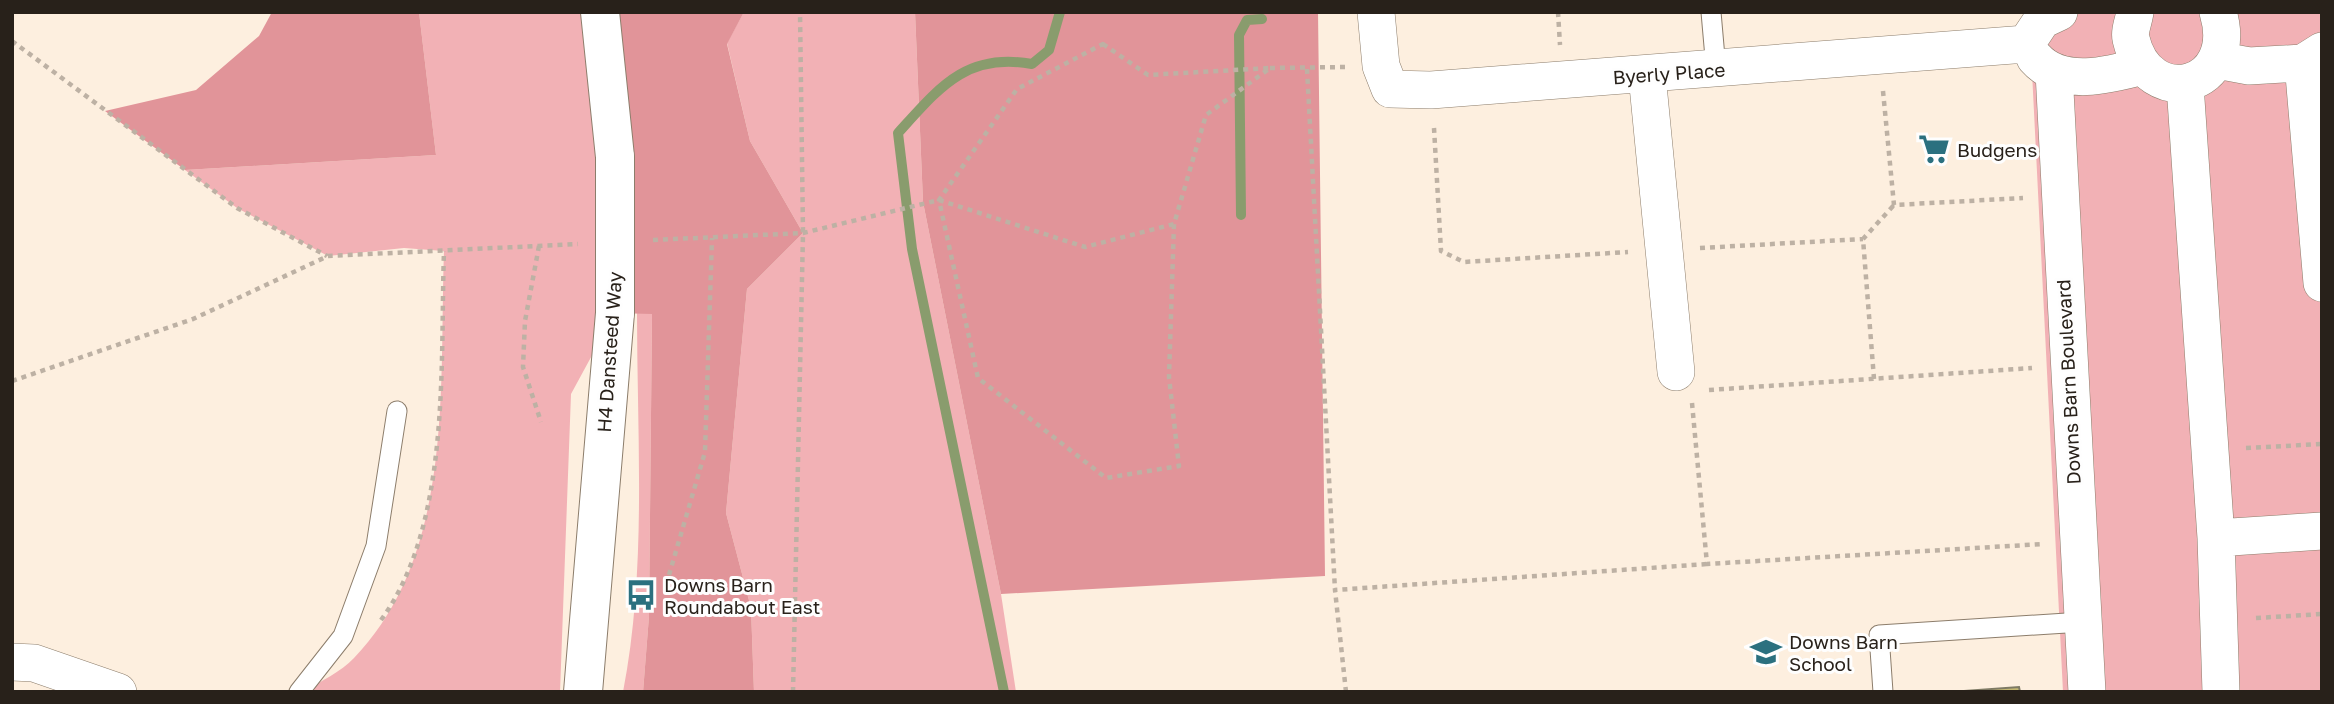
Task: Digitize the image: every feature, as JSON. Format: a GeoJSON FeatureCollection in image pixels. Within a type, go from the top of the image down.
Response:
{"type":"FeatureCollection","features":[{"type":"Feature","properties":{"kind":"street","name":"H4 Dansteed Way"},"geometry":{"type":"LineString","coordinates":[[583,692],[615,313],[615,157],[600,12]]}},
{"type":"Feature","properties":{"kind":"street"},"geometry":{"type":"LineString","coordinates":[[1376,12],[1381,66]]}},
{"type":"Feature","properties":{"kind":"street"},"geometry":{"type":"LineString","coordinates":[[2059,12],[2042,20],[2026,44],[2038,61],[2054,72],[2087,77],[2143,66]]}},
{"type":"Feature","properties":{"kind":"street"},"geometry":{"type":"LineString","coordinates":[[2135,12],[2130,37],[2143,66],[2160,80],[2185,85],[2203,79],[2217,60],[2224,31],[2218,12]]}},
{"type":"Feature","properties":{"kind":"street","name":"Byerly Place"},"geometry":{"type":"LineString","coordinates":[[1381,66],[1390,89],[1432,90],[2026,44]]}},
{"type":"Feature","properties":{"kind":"street"},"geometry":{"type":"LineString","coordinates":[[2217,60],[2249,66],[2312,57],[2322,283]]}},
{"type":"Feature","properties":{"kind":"street","name":"Downs Barn Boulevard"},"geometry":{"type":"LineString","coordinates":[[2054,72],[2067,366],[2087,692]]}},
{"type":"Feature","properties":{"kind":"street"},"geometry":{"type":"LineString","coordinates":[[1647,75],[1664,250],[1683,382]]}},
{"type":"Feature","properties":{"kind":"street"},"geometry":{"type":"LineString","coordinates":[[2185,85],[2216,538],[2221,692]]}},
{"type":"Feature","properties":{"kind":"street"},"geometry":{"type":"LineString","coordinates":[[2216,538],[2322,531]]}},
{"type":"Feature","properties":{"kind":"street"},"geometry":{"type":"LineString","coordinates":[[12,662],[34,663],[118,692]]}},
{"type":"Feature","properties":{"kind":"lane"},"geometry":{"type":"LineString","coordinates":[[1711,12],[1716,69]]}},
{"type":"Feature","properties":{"kind":"lane"},"geometry":{"type":"LineString","coordinates":[[299,692],[343,636],[376,546],[397,411]]}},
{"type":"Feature","properties":{"kind":"lane"},"geometry":{"type":"LineString","coordinates":[[1883,692],[1879,635],[2082,622]]}},
{"type":"Feature","properties":{"kind":"path"},"geometry":{"type":"LineString","coordinates":[[793,692],[803,233],[800,12]]}},
{"type":"Feature","properties":{"kind":"path"},"geometry":{"type":"LineString","coordinates":[[12,41],[237,208],[328,256]]}},
{"type":"Feature","properties":{"kind":"path"},"geometry":{"type":"LineString","coordinates":[[1270,68],[1206,115],[1174,224],[1169,377],[1179,467],[1106,478],[978,378],[939,200],[1017,89],[1104,44],[1148,75],[1270,68],[1381,66]]}},
{"type":"Feature","properties":{"kind":"path"},"geometry":{"type":"LineString","coordinates":[[1880,57],[1894,205]]}},
{"type":"Feature","properties":{"kind":"path"},"geometry":{"type":"LineString","coordinates":[[1307,68],[1335,590],[1346,692]]}},
{"type":"Feature","properties":{"kind":"path"},"geometry":{"type":"LineString","coordinates":[[1432,90],[1441,251],[1464,262],[1863,239],[1894,205],[2059,196]]}},
{"type":"Feature","properties":{"kind":"path"},"geometry":{"type":"LineString","coordinates":[[646,241],[803,233],[939,200],[1085,247],[1174,224]]}},
{"type":"Feature","properties":{"kind":"path"},"geometry":{"type":"LineString","coordinates":[[669,575],[705,452],[712,238]]}},
{"type":"Feature","properties":{"kind":"path"},"geometry":{"type":"LineString","coordinates":[[1863,239],[1874,379]]}},
{"type":"Feature","properties":{"kind":"path"},"geometry":{"type":"LineString","coordinates":[[12,381],[193,319],[328,256],[579,244]]}},
{"type":"Feature","properties":{"kind":"path"},"geometry":{"type":"LineString","coordinates":[[539,246],[525,321],[523,367],[541,422]]}},
{"type":"Feature","properties":{"kind":"path"},"geometry":{"type":"LineString","coordinates":[[1707,564],[1683,382],[1874,379],[2067,366]]}},
{"type":"Feature","properties":{"kind":"path"},"geometry":{"type":"LineString","coordinates":[[2209,450],[2322,444]]}},
{"type":"Feature","properties":{"kind":"path"},"geometry":{"type":"LineString","coordinates":[[1335,590],[2077,542]]}},
{"type":"Feature","properties":{"kind":"path"},"geometry":{"type":"LineString","coordinates":[[2217,620],[2322,614]]}},
{"type":"Feature","properties":{"kind":"shaded area"},"geometry":{"type":"Polygon","coordinates":[[[272,12],[419,12],[436,155],[185,170],[105,111],[196,90],[259,36],[272,12]]]}},
{"type":"Feature","properties":{"kind":"shaded area"},"geometry":{"type":"Polygon","coordinates":[[[419,12],[600,12],[615,313],[571,394],[560,692],[305,692],[349,663],[387,616],[410,569],[426,519],[435,466],[440,411],[444,251],[404,248],[328,256],[237,208],[185,170],[436,155],[419,12]]]}},
{"type":"Feature","properties":{"kind":"shaded area"},"geometry":{"type":"Polygon","coordinates":[[[600,12],[744,12],[727,44],[750,141],[803,233],[747,289],[726,513],[751,608],[754,692],[643,692],[649,616],[652,314],[615,313],[600,12]]]}},
{"type":"Feature","properties":{"kind":"shaded area"},"geometry":{"type":"Polygon","coordinates":[[[744,12],[915,12],[923,202],[1001,594],[1016,692],[754,692],[751,608],[726,513],[747,289],[803,233],[750,141],[727,43],[744,12]]]}},
{"type":"Feature","properties":{"kind":"shaded area"},"geometry":{"type":"Polygon","coordinates":[[[915,12],[1318,12],[1325,576],[1001,594],[923,202],[915,12]]]}},
{"type":"Feature","properties":{"kind":"shaded area"},"geometry":{"type":"Polygon","coordinates":[[[2029,12],[2322,12],[2322,692],[2063,692],[2029,12]]]}},
{"type":"Feature","properties":{"kind":"shaded area"},"geometry":{"type":"Polygon","coordinates":[[[637,313],[652,313],[649,616],[643,692],[623,692],[638,551],[637,313]]]}},
{"type":"Feature","properties":{"kind":"building"},"geometry":{"type":"Polygon","coordinates":[[[2019,687],[2020,692],[1950,692],[2019,687]]]}},
{"type":"Feature","properties":{"kind":"waterway"},"geometry":{"type":"LineString","coordinates":[[1004,692],[912,249],[898,133],[941,88],[971,69],[989,63],[1032,64],[1049,50],[1060,12]]}},
{"type":"Feature","properties":{"kind":"waterway"},"geometry":{"type":"LineString","coordinates":[[1241,215],[1239,35],[1247,20],[1262,19]]}},
{"type":"Feature","properties":{"kind":"place","name":"Budgens"},"geometry":{"type":"Point","coordinates":[1934,149]}},
{"type":"Feature","properties":{"kind":"place","name":"Downs Barn Roundabout East"},"geometry":{"type":"Point","coordinates":[641,595]}},
{"type":"Feature","properties":{"kind":"place","name":"Downs Barn School"},"geometry":{"type":"Point","coordinates":[1766,652]}}]}
